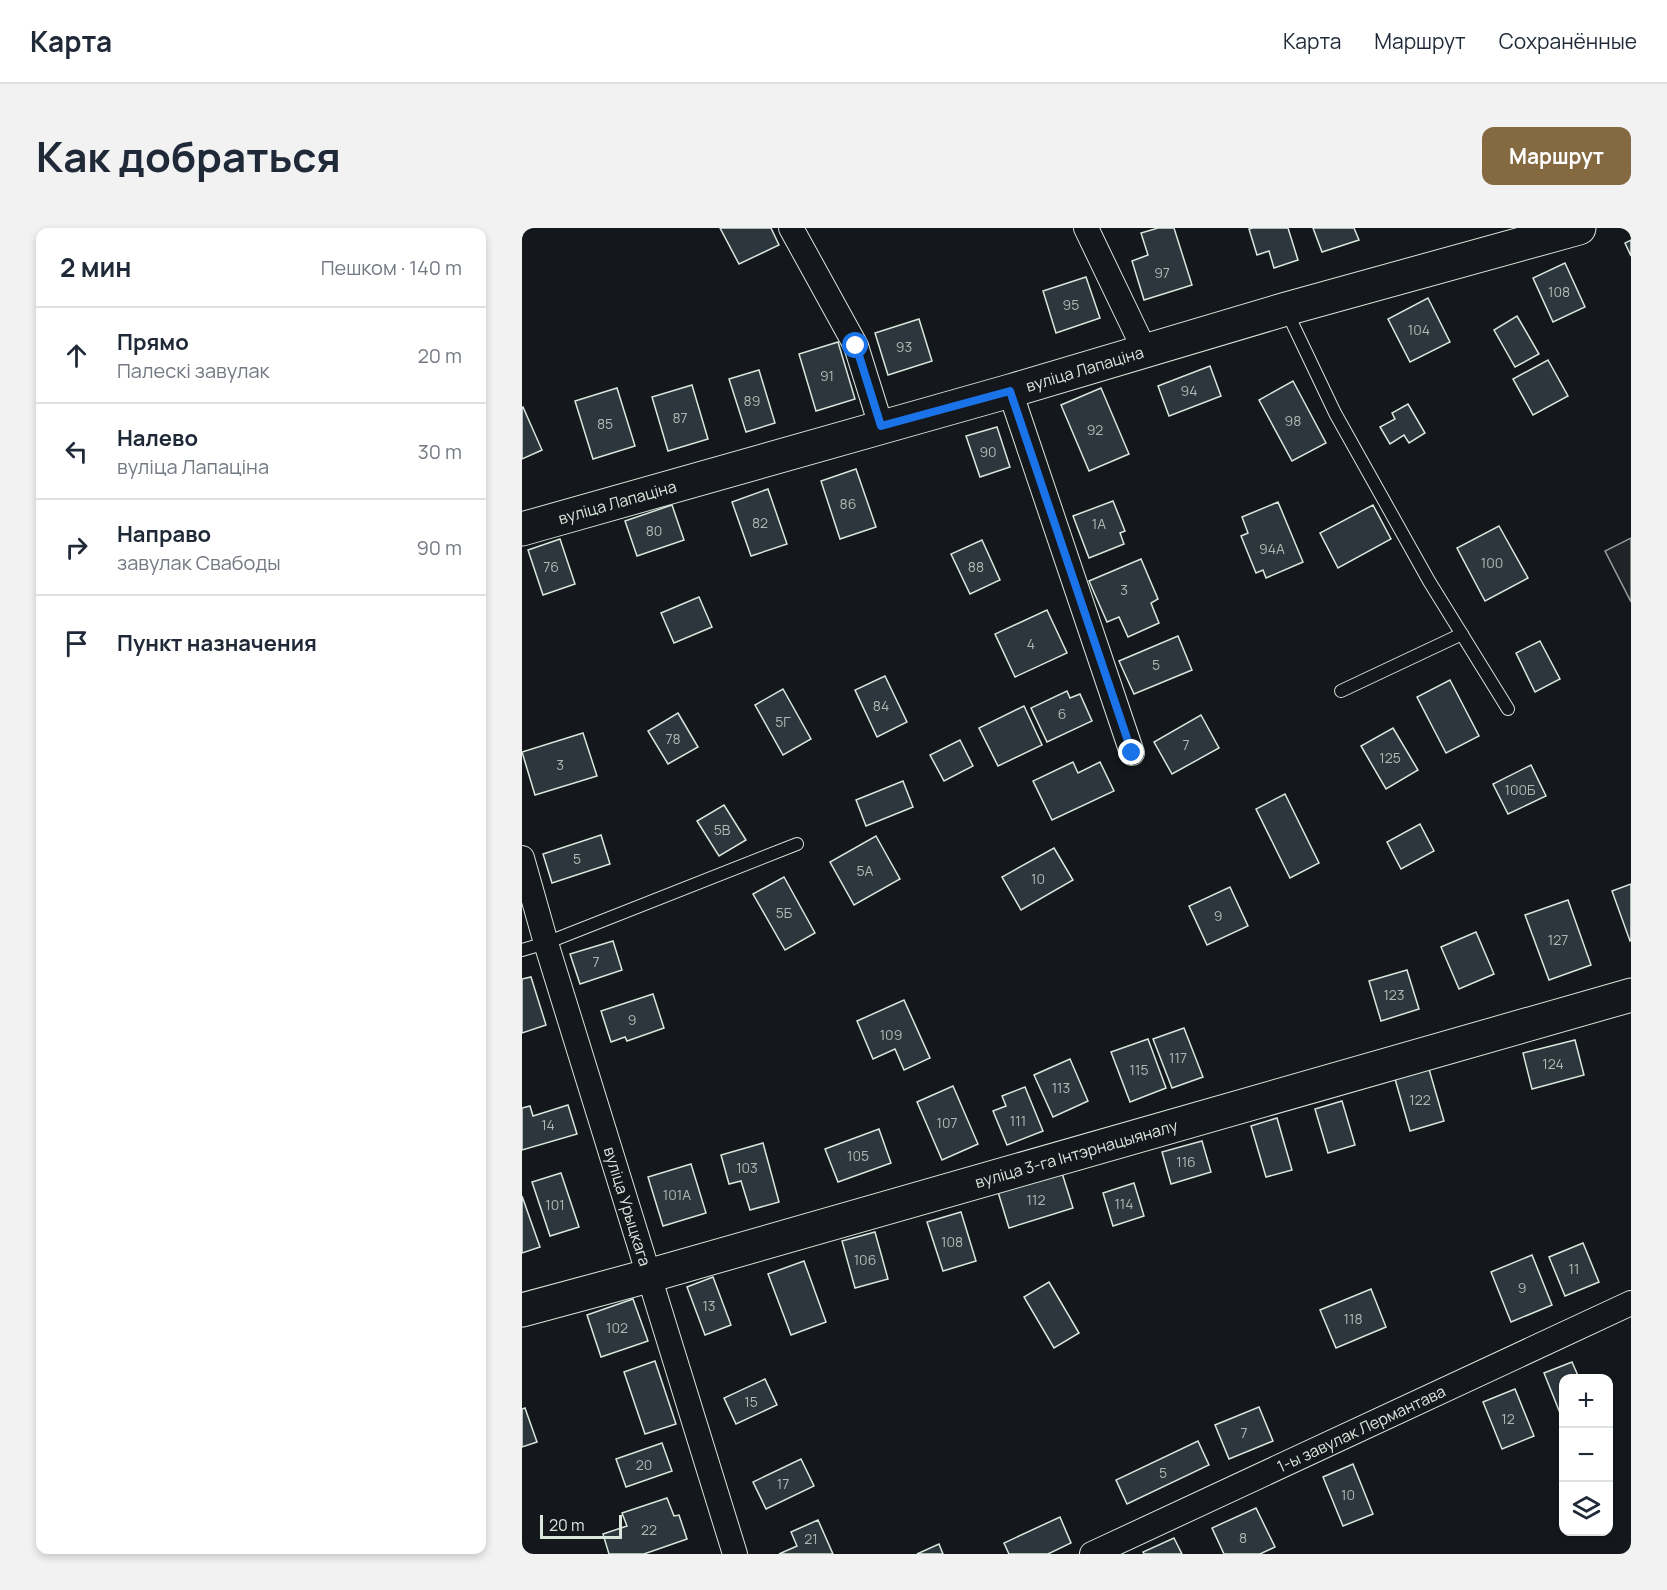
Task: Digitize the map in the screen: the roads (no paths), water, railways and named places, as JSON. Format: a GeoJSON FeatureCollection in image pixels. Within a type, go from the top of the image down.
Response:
{"type":"FeatureCollection","features":[{"type":"Feature","properties":{"kind":"main road","name":"вуліца Лапаціна"},"geometry":{"type":"LineString","coordinates":[[522,529],[1010,391],[1286,309],[1580,228]]}},
{"type":"Feature","properties":{"kind":"main road","name":"вуліца 3-га Інтэрнацыяналу"},"geometry":{"type":"LineString","coordinates":[[522,1310],[1631,995]]}},
{"type":"Feature","properties":{"kind":"street"},"geometry":{"type":"LineString","coordinates":[[791,228],[856,346],[881,426]]}},
{"type":"Feature","properties":{"kind":"street"},"geometry":{"type":"LineString","coordinates":[[1086,228],[1146,351]]}},
{"type":"Feature","properties":{"kind":"street"},"geometry":{"type":"LineString","coordinates":[[1010,391],[1132,753]]}},
{"type":"Feature","properties":{"kind":"street","name":"вуліца Урыцкага"},"geometry":{"type":"LineString","coordinates":[[522,858],[546,943],[735,1554]]}},
{"type":"Feature","properties":{"kind":"street","name":"1-ы завулак Лермантава"},"geometry":{"type":"LineString","coordinates":[[1092,1554],[1631,1304]]}},
{"type":"Feature","properties":{"kind":"lane"},"geometry":{"type":"LineString","coordinates":[[1286,309],[1335,413],[1429,581],[1508,709]]}},
{"type":"Feature","properties":{"kind":"lane"},"geometry":{"type":"LineString","coordinates":[[1341,691],[1461,634]]}},
{"type":"Feature","properties":{"kind":"lane"},"geometry":{"type":"LineString","coordinates":[[522,950],[546,943],[797,843]]}}]}
